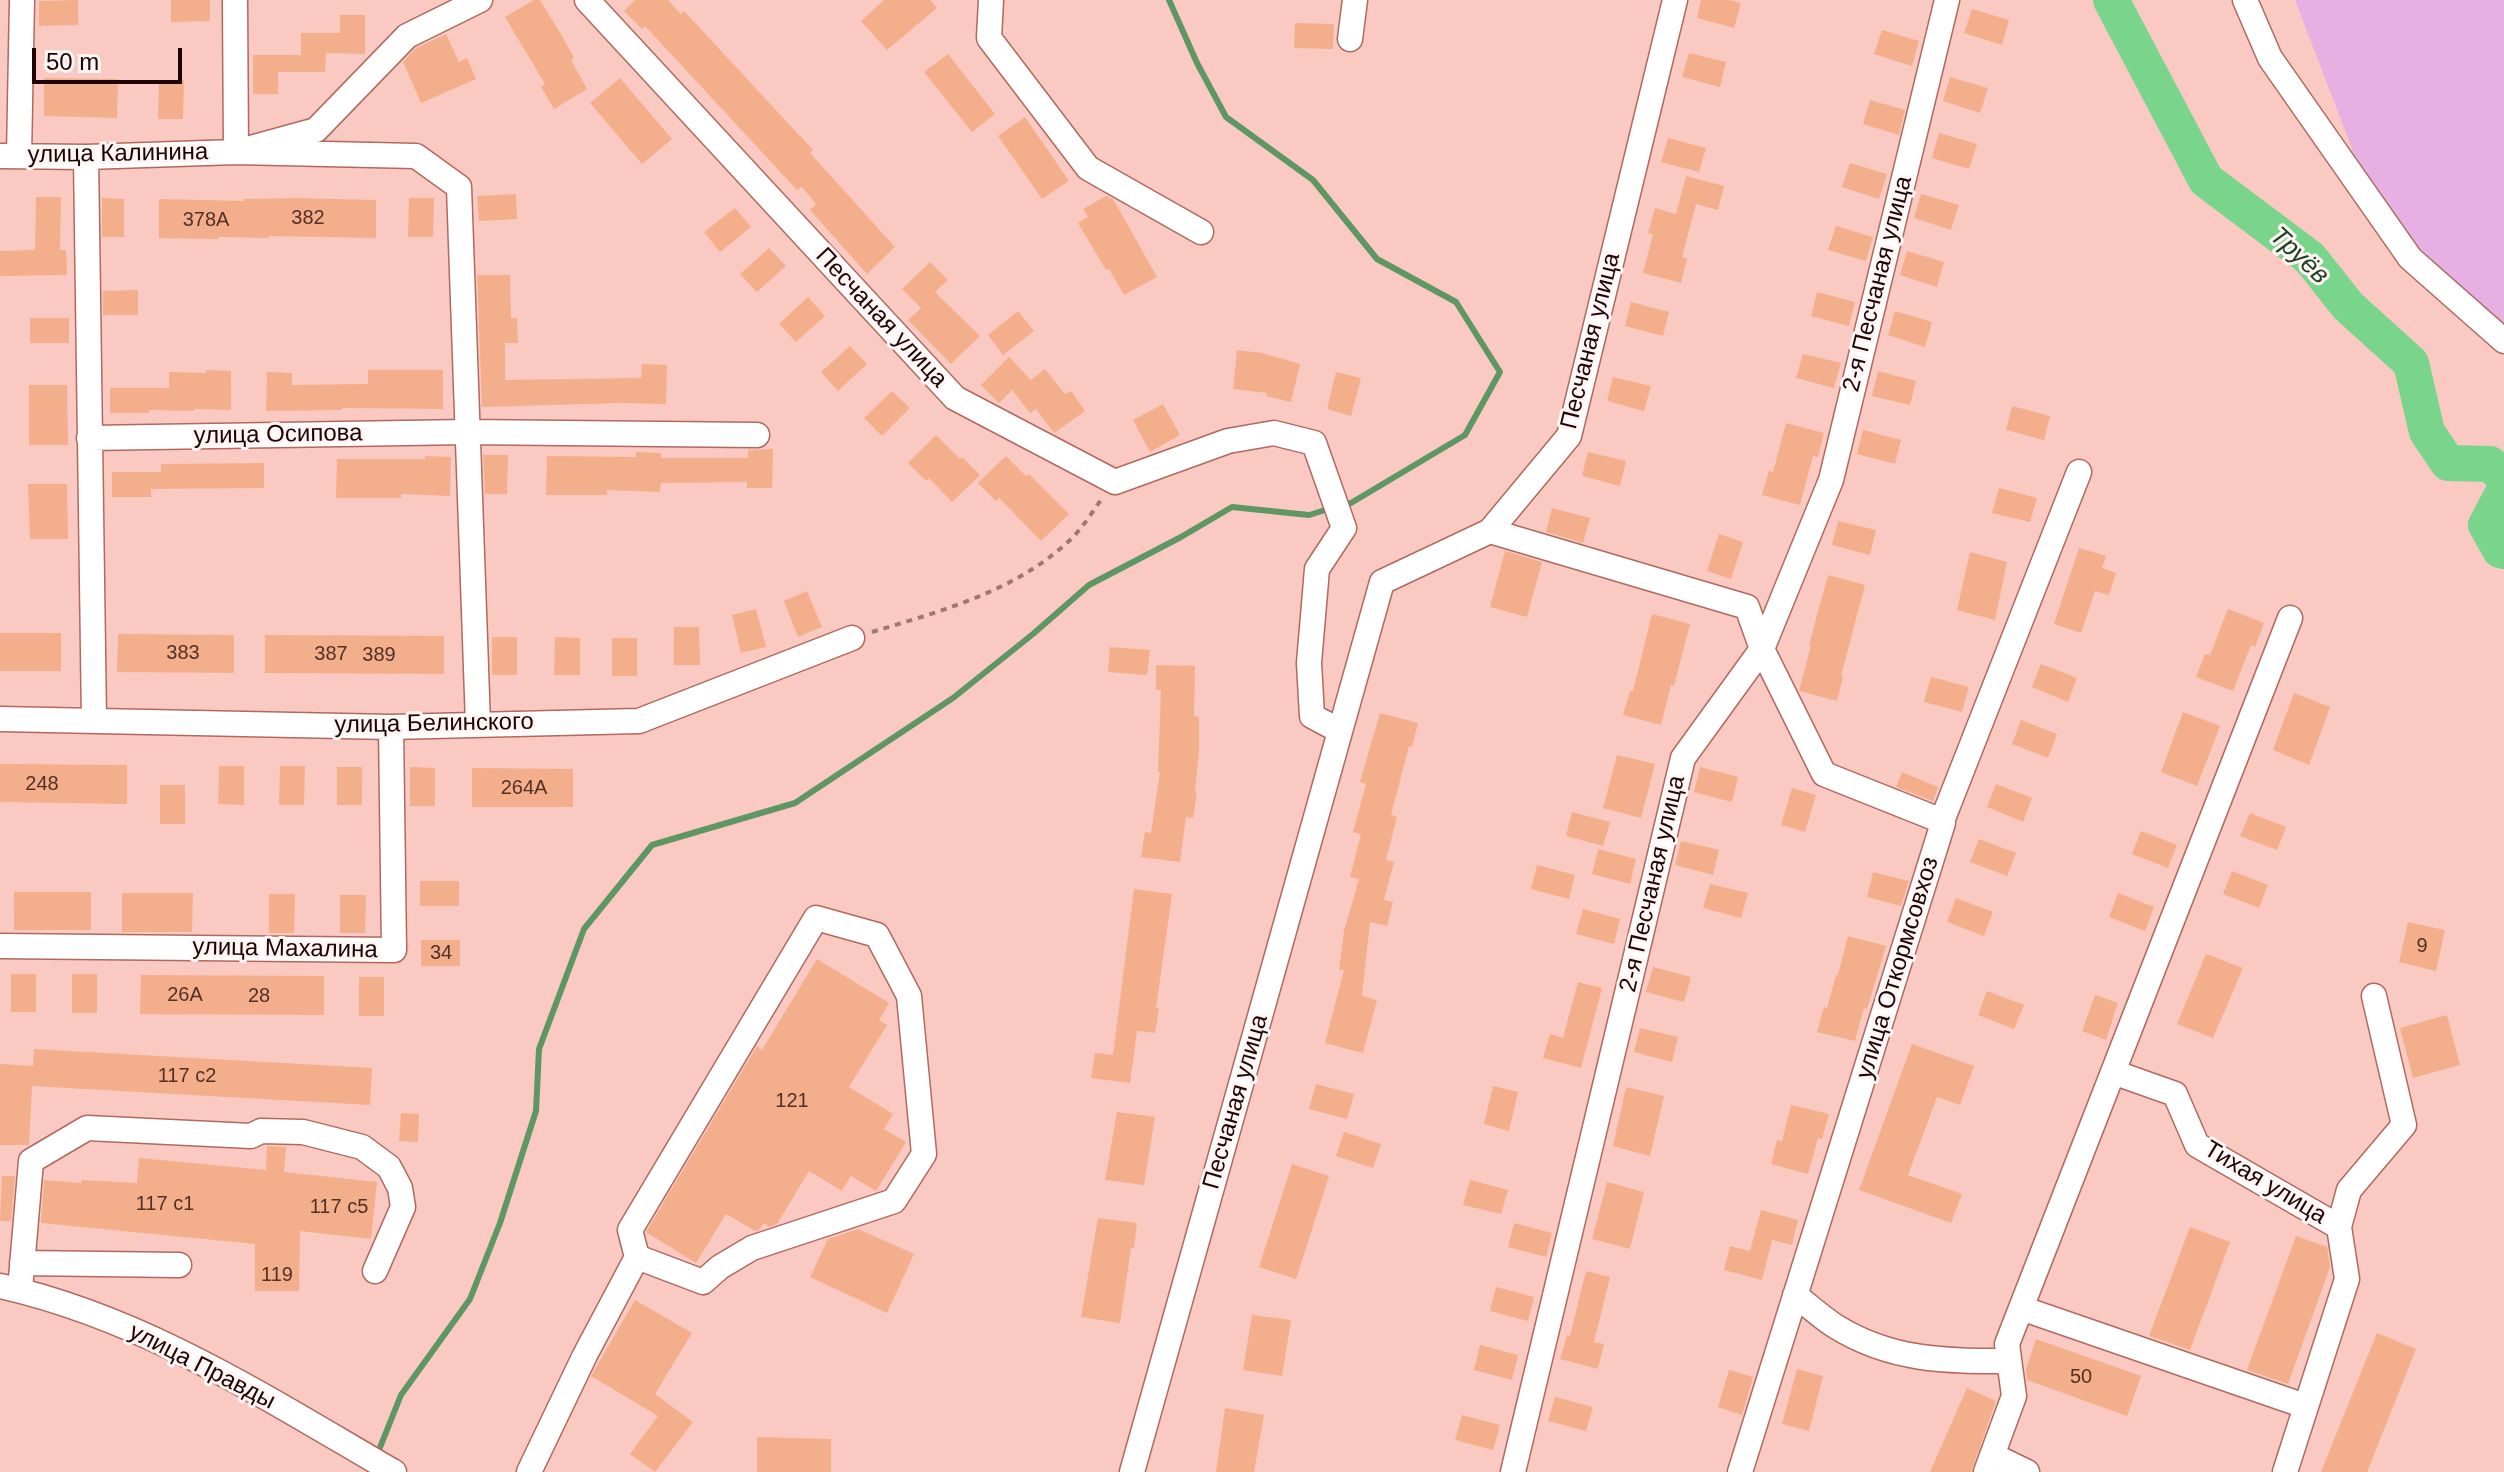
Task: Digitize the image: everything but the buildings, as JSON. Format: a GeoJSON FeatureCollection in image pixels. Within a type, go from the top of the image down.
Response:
{"type":"FeatureCollection","features":[{"type":"Feature","properties":{"kind":"street"},"geometry":{"type":"LineString","coordinates":[[10,156],[22,0]]}},
{"type":"Feature","properties":{"kind":"street"},"geometry":{"type":"LineString","coordinates":[[235,0],[236,152]]}},
{"type":"Feature","properties":{"kind":"street","name":"улица Калинина"},"geometry":{"type":"LineString","coordinates":[[236,152],[316,130],[407,36],[480,0]]}},
{"type":"Feature","properties":{"kind":"street","name":"Песчаная улица"},"geometry":{"type":"LineString","coordinates":[[587,0],[955,398],[1115,482]]}},
{"type":"Feature","properties":{"kind":"street"},"geometry":{"type":"LineString","coordinates":[[991,0],[989,38],[1088,168],[1201,232]]}},
{"type":"Feature","properties":{"kind":"street"},"geometry":{"type":"LineString","coordinates":[[1350,39],[1355,0]]}},
{"type":"Feature","properties":{"kind":"street","name":"Песчаная улица"},"geometry":{"type":"LineString","coordinates":[[1132,1472],[1382,582],[1490,531],[1569,436],[1675,0]]}},
{"type":"Feature","properties":{"kind":"street","name":"2-я Песчаная улица"},"geometry":{"type":"LineString","coordinates":[[1513,1472],[1683,758],[1762,649],[1831,480],[1947,0]]}},
{"type":"Feature","properties":{"kind":"street"},"geometry":{"type":"LineString","coordinates":[[2245,0],[2270,58],[2410,258],[2504,341]]}},
{"type":"Feature","properties":{"kind":"street","name":"улица Калинина"},"geometry":{"type":"LineString","coordinates":[[10,156],[236,152],[416,156],[459,187],[468,432]]}},
{"type":"Feature","properties":{"kind":"street"},"geometry":{"type":"LineString","coordinates":[[86,157],[94,721]]}},
{"type":"Feature","properties":{"kind":"street"},"geometry":{"type":"LineString","coordinates":[[468,432],[478,724]]}},
{"type":"Feature","properties":{"kind":"street","name":"улица Осипова"},"geometry":{"type":"LineString","coordinates":[[89,438],[468,432],[757,435]]}},
{"type":"Feature","properties":{"kind":"street"},"geometry":{"type":"LineString","coordinates":[[1115,482],[1228,441],[1274,433],[1314,443],[1344,528],[1317,569],[1309,663],[1312,716],[1340,731]]}},
{"type":"Feature","properties":{"kind":"street","name":"улица Откормсовхоз"},"geometry":{"type":"LineString","coordinates":[[1740,1472],[1942,821],[2079,472]]}},
{"type":"Feature","properties":{"kind":"street"},"geometry":{"type":"LineString","coordinates":[[1490,531],[1747,607],[1762,649],[1824,774],[1942,821]]}},
{"type":"Feature","properties":{"kind":"street"},"geometry":{"type":"LineString","coordinates":[[2027,1472],[1989,1464],[2014,1396],[2007,1344],[2290,618]]}},
{"type":"Feature","properties":{"kind":"street","name":"улица Белинского"},"geometry":{"type":"LineString","coordinates":[[0,719],[391,727],[639,721],[852,638]]}},
{"type":"Feature","properties":{"kind":"street","name":"улица Махалина"},"geometry":{"type":"LineString","coordinates":[[0,946],[394,950],[391,727]]}},
{"type":"Feature","properties":{"kind":"street"},"geometry":{"type":"LineString","coordinates":[[529,1472],[585,1355],[637,1257],[630,1230],[816,918],[877,935],[909,996],[924,1154],[894,1201],[752,1248],[720,1267],[703,1282],[637,1257]]}},
{"type":"Feature","properties":{"kind":"street","name":"Тихая улица"},"geometry":{"type":"LineString","coordinates":[[2113,1072],[2175,1094],[2197,1145],[2339,1227],[2349,1190],[2404,1125],[2374,996]]}},
{"type":"Feature","properties":{"kind":"street"},"geometry":{"type":"LineString","coordinates":[[10,1288],[22,1263],[31,1161],[87,1128],[251,1136],[261,1131],[303,1132],[362,1147],[389,1167],[400,1188],[403,1207],[375,1271]]}},
{"type":"Feature","properties":{"kind":"street"},"geometry":{"type":"LineString","coordinates":[[2287,1471],[2347,1279],[2339,1227]]}},
{"type":"Feature","properties":{"kind":"street"},"geometry":{"type":"LineString","coordinates":[[22,1263],[179,1265]]}},
{"type":"Feature","properties":{"kind":"street","name":"улица Правды"},"geometry":{"type":"LineString","coordinates":[[10,1288],[112,1321],[192,1356],[394,1472]]}},
{"type":"Feature","properties":{"kind":"street"},"geometry":{"type":"LineString","coordinates":[[1795,1295],[1835,1326],[1878,1347],[1937,1361],[2009,1361]]}},
{"type":"Feature","properties":{"kind":"street"},"geometry":{"type":"LineString","coordinates":[[2021,1308],[2305,1406]]}},
{"type":"Feature","properties":{"kind":"path"},"geometry":{"type":"LineString","coordinates":[[852,638],[977,598],[1028,573],[1071,540],[1115,482]]}},
{"type":"Feature","properties":{"kind":"shaded area"},"geometry":{"type":"Polygon","coordinates":[[[2295,0],[2504,0],[2504,337],[2485,334],[2366,185],[2295,0]]]}},
{"type":"Feature","properties":{"kind":"waterway"},"geometry":{"type":"LineString","coordinates":[[1169,0],[1197,63],[1226,117],[1313,180],[1377,259],[1456,302],[1500,372],[1465,435],[1343,505]]}},
{"type":"Feature","properties":{"kind":"waterway","name":"Труёв"},"geometry":{"type":"LineString","coordinates":[[2111,0],[2206,180],[2310,258],[2348,306],[2411,363],[2427,432],[2448,463],[2490,464],[2504,477]]}},
{"type":"Feature","properties":{"kind":"waterway","name":"Труёв"},"geometry":{"type":"LineString","coordinates":[[2504,491],[2486,525],[2500,550],[2504,551]]}},
{"type":"Feature","properties":{"kind":"waterway"},"geometry":{"type":"LineString","coordinates":[[377,1455],[401,1395],[470,1299],[500,1223],[536,1111],[539,1049],[584,929],[652,845],[795,803],[953,698],[1089,585],[1232,507],[1309,515],[1332,508]]}}]}
